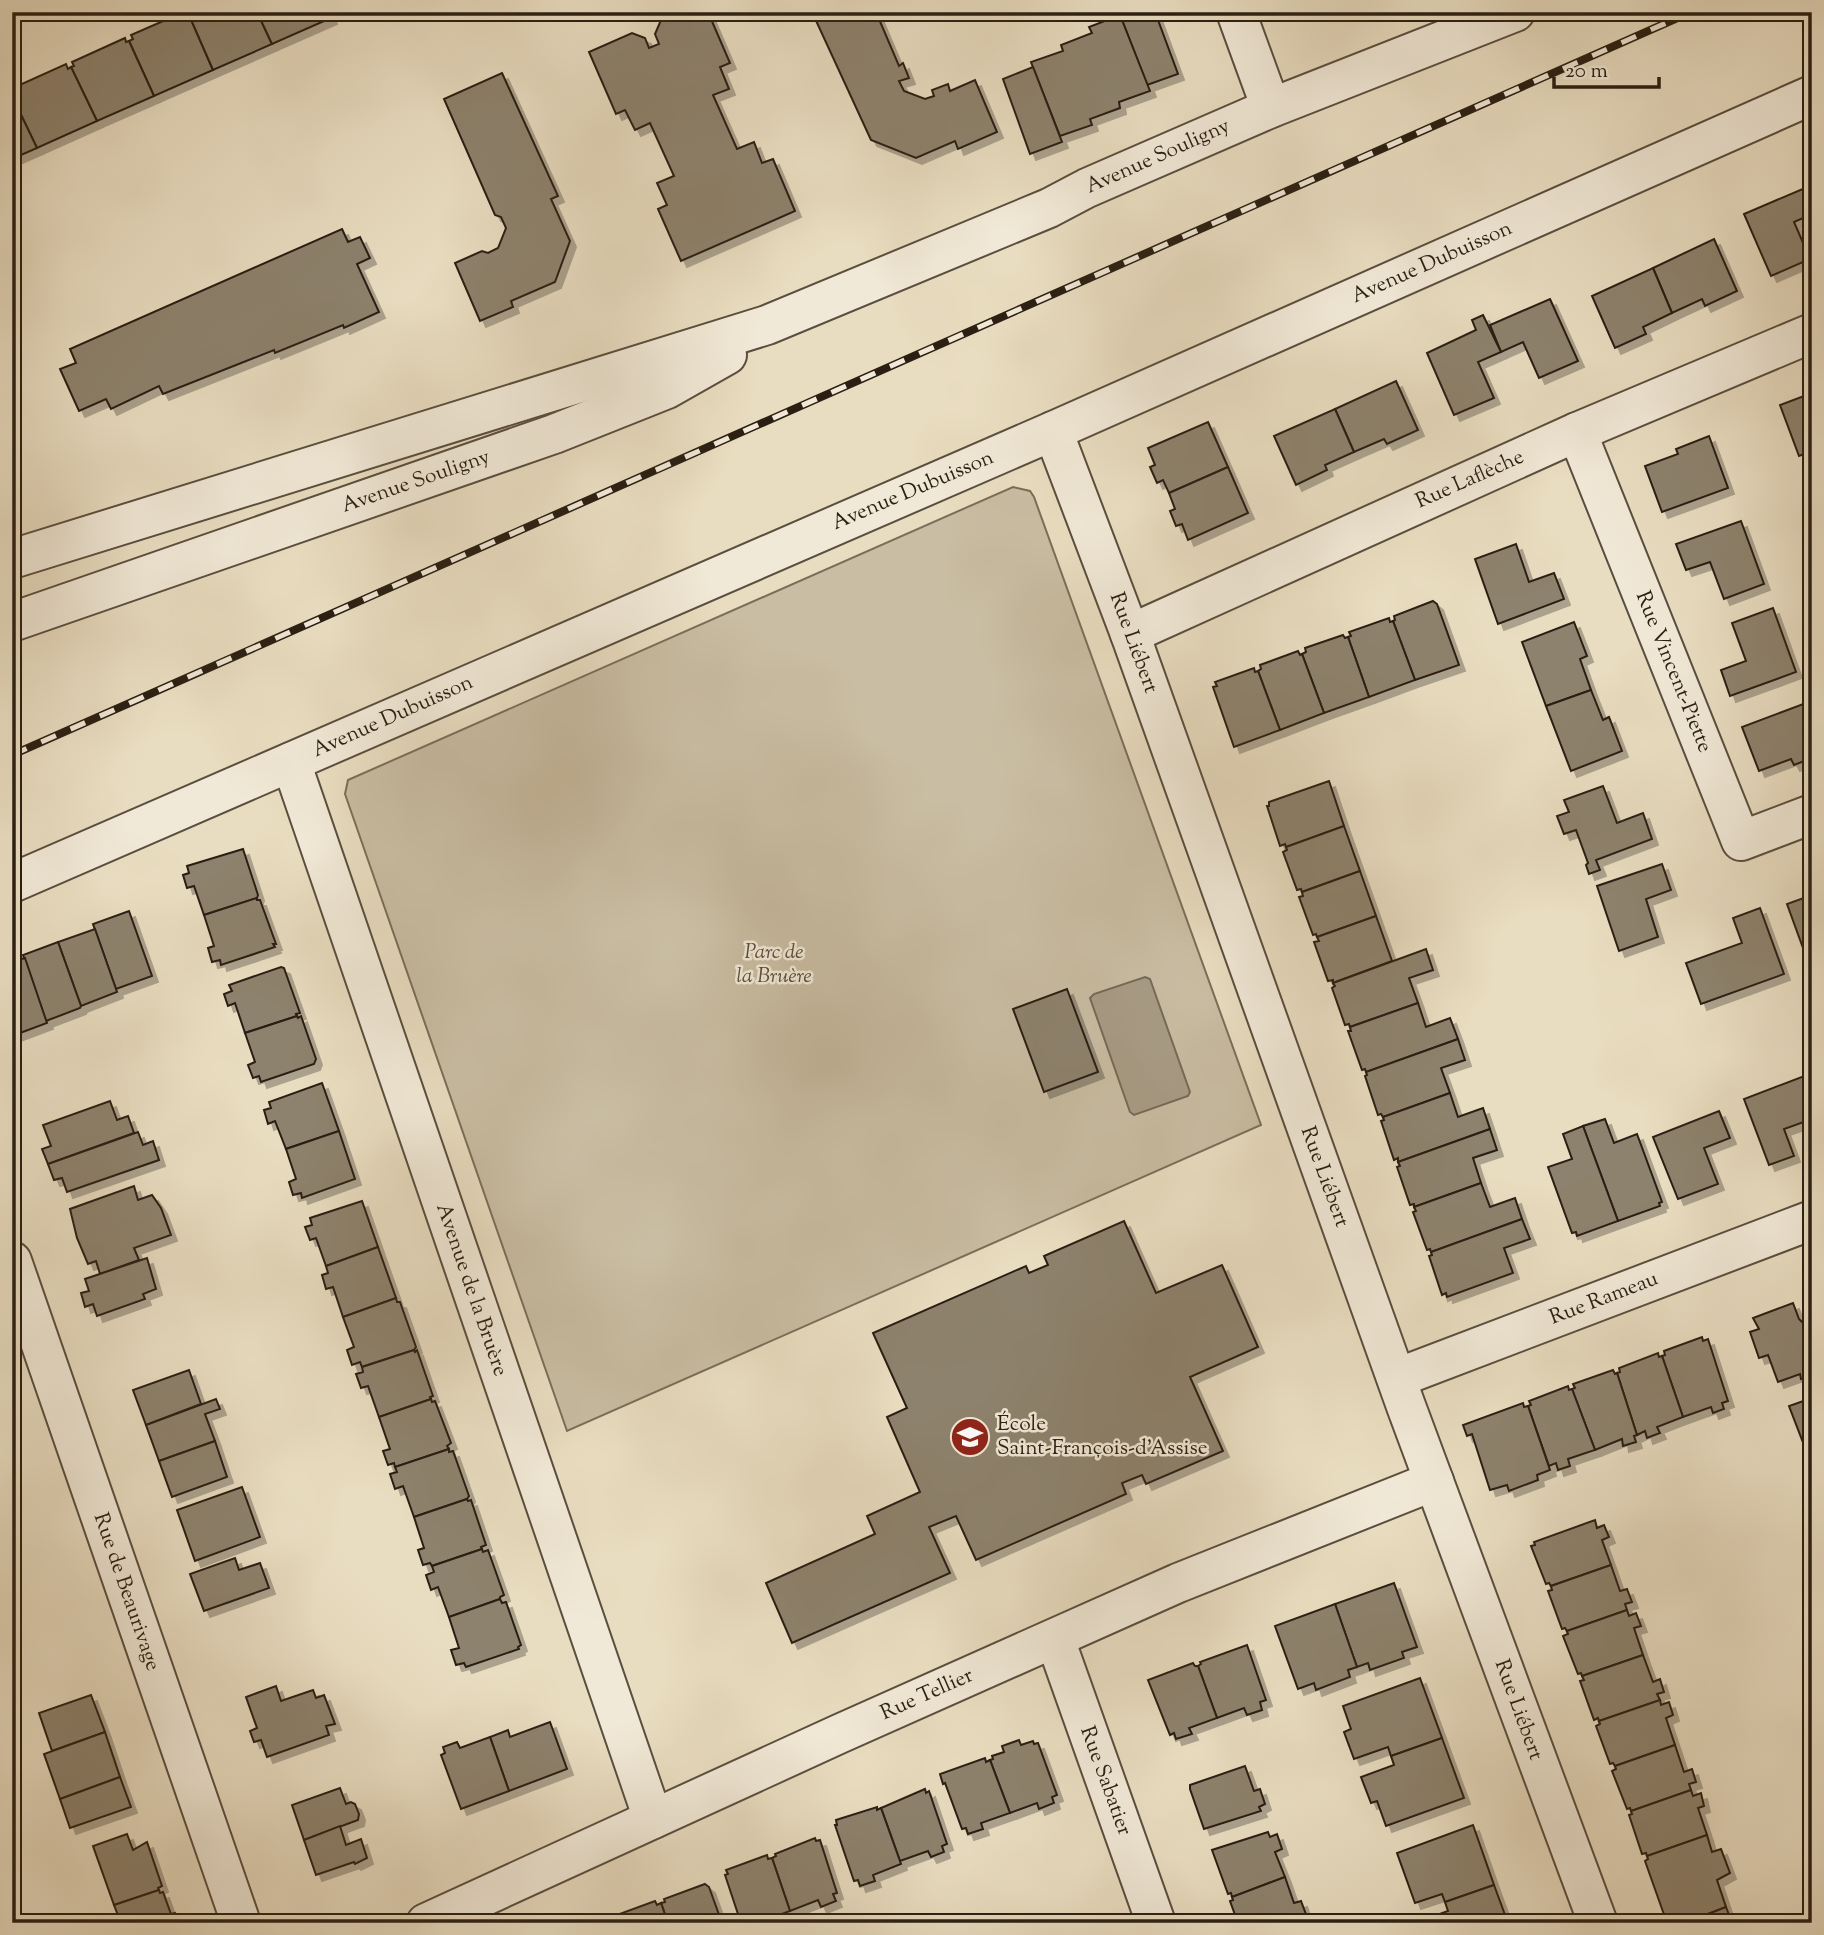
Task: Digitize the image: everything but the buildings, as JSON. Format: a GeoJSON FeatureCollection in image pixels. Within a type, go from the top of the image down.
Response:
{"type":"FeatureCollection","features":[{"type":"Feature","properties":{"kind":"street"},"geometry":{"type":"LineString","coordinates":[[1236,12],[1271,108]]}},
{"type":"Feature","properties":{"kind":"street","name":"Avenue Souligny"},"geometry":{"type":"LineString","coordinates":[[12,559],[725,339],[805,311],[1049,208],[1087,188],[1271,108],[1515,12]]}},
{"type":"Feature","properties":{"kind":"street","name":"Avenue Dubuisson"},"geometry":{"type":"LineString","coordinates":[[12,883],[1053,430],[1812,95]]}},
{"type":"Feature","properties":{"kind":"street","name":"Avenue Souligny"},"geometry":{"type":"LineString","coordinates":[[12,622],[567,429],[667,389],[805,311]]}},
{"type":"Feature","properties":{"kind":"street","name":"Rue Laflèche"},"geometry":{"type":"LineString","coordinates":[[1130,634],[1577,432],[1812,333]]}},
{"type":"Feature","properties":{"kind":"street","name":"Rue Liébert"},"geometry":{"type":"LineString","coordinates":[[1053,430],[1130,634],[1396,1378],[1598,1923]]}},
{"type":"Feature","properties":{"kind":"street","name":"Rue Vincent-Piette"},"geometry":{"type":"LineString","coordinates":[[1577,432],[1741,841],[1812,814]]}},
{"type":"Feature","properties":{"kind":"street","name":"Avenue de la Bruère"},"geometry":{"type":"LineString","coordinates":[[291,762],[653,1819]]}},
{"type":"Feature","properties":{"kind":"street","name":"Rue Rameau"},"geometry":{"type":"LineString","coordinates":[[1396,1378],[1812,1220]]}},
{"type":"Feature","properties":{"kind":"street","name":"Rue de Beaurivage"},"geometry":{"type":"LineString","coordinates":[[12,1261],[241,1923]]}},
{"type":"Feature","properties":{"kind":"street","name":"Rue Tellier"},"geometry":{"type":"LineString","coordinates":[[426,1923],[1266,1546],[1434,1481]]}},
{"type":"Feature","properties":{"kind":"street","name":"Rue Sabatier"},"geometry":{"type":"LineString","coordinates":[[1055,1639],[1156,1923]]}},
{"type":"Feature","properties":{"kind":"green space","name":"Parc de la Bruère"},"geometry":{"type":"Polygon","coordinates":[[[1013,487],[1030,491],[1034,497],[1261,1125],[567,1431],[345,794],[348,780],[1013,487]]]}},
{"type":"Feature","properties":{"kind":"shaded area"},"geometry":{"type":"Polygon","coordinates":[[[1145,977],[1150,979],[1190,1092],[1188,1096],[1134,1115],[1130,1112],[1090,998],[1094,994],[1145,977]]]}},
{"type":"Feature","properties":{"kind":"railway"},"geometry":{"type":"LineString","coordinates":[[12,755],[1691,12]]}},
{"type":"Feature","properties":{"kind":"place","name":"École Saint-François-d'Assise"},"geometry":{"type":"Point","coordinates":[970,1437]}}]}
